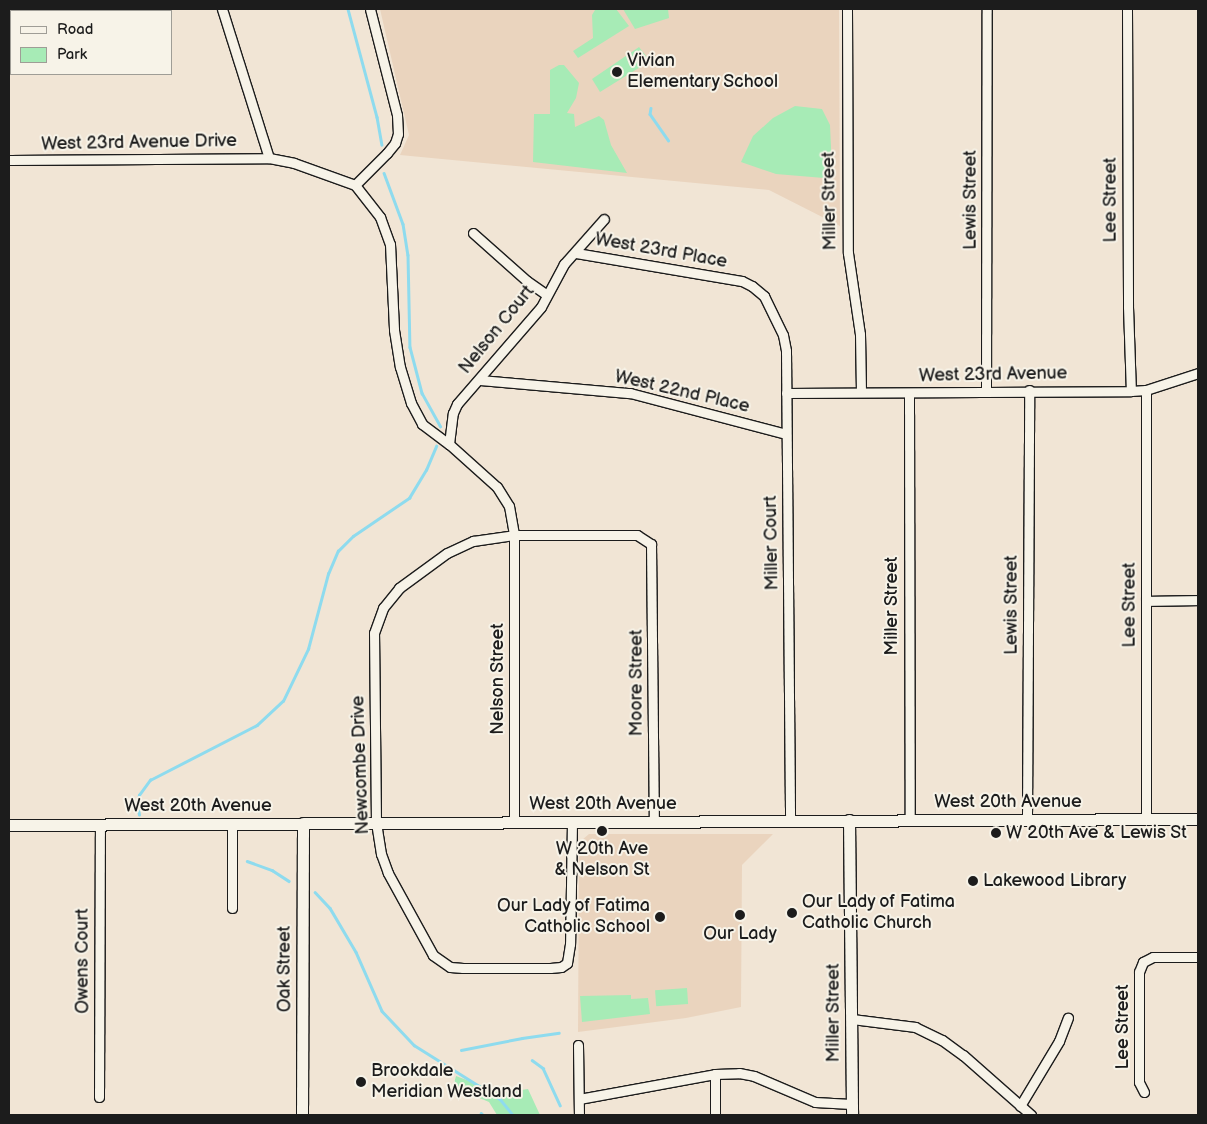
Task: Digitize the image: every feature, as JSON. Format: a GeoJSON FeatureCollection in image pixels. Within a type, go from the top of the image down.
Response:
{"type":"FeatureCollection","features":[{"type":"Feature","properties":{"kind":"street"},"geometry":{"type":"LineString","coordinates":[[222,9],[269,158]]}},
{"type":"Feature","properties":{"kind":"street"},"geometry":{"type":"LineString","coordinates":[[355,185],[387,153],[395,143],[398,134],[397,115],[370,9]]}},
{"type":"Feature","properties":{"kind":"street","name":"Miller Street"},"geometry":{"type":"LineString","coordinates":[[847,9],[848,253],[860,334],[861,392]]}},
{"type":"Feature","properties":{"kind":"street","name":"Lewis Street"},"geometry":{"type":"LineString","coordinates":[[986,391],[987,9]]}},
{"type":"Feature","properties":{"kind":"street","name":"Lee Street"},"geometry":{"type":"LineString","coordinates":[[1127,9],[1128,307],[1131,391]]}},
{"type":"Feature","properties":{"kind":"street","name":"West 23rd Avenue Drive"},"geometry":{"type":"LineString","coordinates":[[9,160],[269,158],[294,163],[355,185]]}},
{"type":"Feature","properties":{"kind":"street","name":"Nelson Street"},"geometry":{"type":"LineString","coordinates":[[355,185],[380,217],[390,244],[394,330],[402,376],[411,403],[422,424],[449,444],[497,487],[509,506],[514,535],[514,822]]}},
{"type":"Feature","properties":{"kind":"street","name":"Nelson Court"},"geometry":{"type":"LineString","coordinates":[[449,444],[457,404],[480,380],[541,307],[564,264],[576,253],[604,219]]}},
{"type":"Feature","properties":{"kind":"street"},"geometry":{"type":"LineString","coordinates":[[473,234],[526,282],[547,295]]}},
{"type":"Feature","properties":{"kind":"street","name":"West 23rd Place"},"geometry":{"type":"LineString","coordinates":[[576,253],[742,281]]}},
{"type":"Feature","properties":{"kind":"street","name":"Miller Court"},"geometry":{"type":"LineString","coordinates":[[742,281],[752,286],[764,296],[779,324],[786,351],[790,821]]}},
{"type":"Feature","properties":{"kind":"street","name":"West 23rd Avenue"},"geometry":{"type":"LineString","coordinates":[[786,393],[909,393],[1029,390],[1131,391],[1146,390],[1198,373]]}},
{"type":"Feature","properties":{"kind":"street","name":"West 22nd Place"},"geometry":{"type":"LineString","coordinates":[[480,380],[630,393],[786,434]]}},
{"type":"Feature","properties":{"kind":"street","name":"Lewis Street"},"geometry":{"type":"LineString","coordinates":[[1027,820],[1029,390]]}},
{"type":"Feature","properties":{"kind":"street","name":"Lee Street"},"geometry":{"type":"LineString","coordinates":[[1146,390],[1146,820]]}},
{"type":"Feature","properties":{"kind":"street","name":"Miller Street"},"geometry":{"type":"LineString","coordinates":[[909,393],[910,820]]}},
{"type":"Feature","properties":{"kind":"street","name":"Newcombe Drive"},"geometry":{"type":"LineString","coordinates":[[572,822],[570,944],[567,963],[561,967],[550,968],[463,968],[450,966],[433,955],[420,935],[388,873],[381,854],[376,822],[374,633],[383,608],[399,588],[447,554],[473,541],[514,535],[637,535],[651,544]]}},
{"type":"Feature","properties":{"kind":"street","name":"Moore Street"},"geometry":{"type":"LineString","coordinates":[[651,544],[654,822]]}},
{"type":"Feature","properties":{"kind":"street"},"geometry":{"type":"LineString","coordinates":[[1146,601],[1198,600]]}},
{"type":"Feature","properties":{"kind":"street","name":"Miller Street"},"geometry":{"type":"LineString","coordinates":[[849,820],[852,1019],[851,1110]]}},
{"type":"Feature","properties":{"kind":"street","name":"West 20th Avenue"},"geometry":{"type":"LineString","coordinates":[[9,824],[1198,820]]}},
{"type":"Feature","properties":{"kind":"street"},"geometry":{"type":"LineString","coordinates":[[232,823],[232,908]]}},
{"type":"Feature","properties":{"kind":"street","name":"Oak Street"},"geometry":{"type":"LineString","coordinates":[[302,1115],[303,823]]}},
{"type":"Feature","properties":{"kind":"street","name":"Owens Court"},"geometry":{"type":"LineString","coordinates":[[100,824],[100,1097]]}},
{"type":"Feature","properties":{"kind":"street","name":"Lee Street"},"geometry":{"type":"LineString","coordinates":[[1144,1092],[1139,1082],[1138,972],[1143,962],[1154,956],[1198,957]]}},
{"type":"Feature","properties":{"kind":"street"},"geometry":{"type":"LineString","coordinates":[[1020,1106],[1059,1042],[1068,1018]]}},
{"type":"Feature","properties":{"kind":"street"},"geometry":{"type":"LineString","coordinates":[[852,1019],[903,1025],[925,1031],[963,1055],[1030,1115]]}},
{"type":"Feature","properties":{"kind":"street"},"geometry":{"type":"LineString","coordinates":[[578,1044],[579,1115]]}},
{"type":"Feature","properties":{"kind":"street"},"geometry":{"type":"LineString","coordinates":[[579,1099],[715,1074],[738,1073],[754,1076],[815,1102],[851,1110]]}},
{"type":"Feature","properties":{"kind":"street"},"geometry":{"type":"LineString","coordinates":[[715,1074],[716,1115]]}},
{"type":"Feature","properties":{"kind":"shaded area","name":"Vivian Elementary School"},"geometry":{"type":"Polygon","coordinates":[[[380,9],[839,9],[840,226],[769,190],[400,155],[409,135],[380,9]]]}},
{"type":"Feature","properties":{"kind":"shaded area","name":"Our Lady of Fatima Catholic School"},"geometry":{"type":"Polygon","coordinates":[[[589,834],[773,834],[742,865],[741,1007],[686,1018],[578,1032],[579,859],[582,840],[589,834]]]}},
{"type":"Feature","properties":{"kind":"green space"},"geometry":{"type":"Polygon","coordinates":[[[616,9],[629,26],[578,58],[573,51],[593,38],[592,15],[595,10],[616,9]]]}},
{"type":"Feature","properties":{"kind":"green space"},"geometry":{"type":"Polygon","coordinates":[[[623,9],[668,9],[669,18],[635,29],[623,9]]]}},
{"type":"Feature","properties":{"kind":"green space"},"geometry":{"type":"Polygon","coordinates":[[[639,47],[650,61],[600,92],[592,79],[639,47]]]}},
{"type":"Feature","properties":{"kind":"green space"},"geometry":{"type":"Polygon","coordinates":[[[559,65],[564,65],[579,83],[576,98],[567,113],[574,114],[575,127],[599,116],[604,120],[611,145],[627,173],[533,162],[534,114],[550,114],[550,70],[559,65]]]}},
{"type":"Feature","properties":{"kind":"green space"},"geometry":{"type":"Polygon","coordinates":[[[795,106],[822,109],[830,125],[832,170],[824,178],[776,174],[741,162],[753,136],[773,118],[795,106]]]}},
{"type":"Feature","properties":{"kind":"green space"},"geometry":{"type":"Polygon","coordinates":[[[687,988],[688,1004],[656,1006],[655,990],[687,988]]]}},
{"type":"Feature","properties":{"kind":"green space"},"geometry":{"type":"Polygon","coordinates":[[[631,995],[631,999],[648,998],[650,1014],[582,1022],[580,996],[631,995]]]}},
{"type":"Feature","properties":{"kind":"green space"},"geometry":{"type":"Polygon","coordinates":[[[456,1076],[501,1093],[528,1089],[540,1115],[497,1115],[489,1102],[453,1087],[456,1076]]]}},
{"type":"Feature","properties":{"kind":"waterway"},"geometry":{"type":"LineString","coordinates":[[348,9],[377,117],[382,145]]}},
{"type":"Feature","properties":{"kind":"waterway"},"geometry":{"type":"LineString","coordinates":[[651,108],[650,114],[668,140]]}},
{"type":"Feature","properties":{"kind":"waterway"},"geometry":{"type":"LineString","coordinates":[[384,173],[403,224],[408,255],[410,347],[422,393],[440,426]]}},
{"type":"Feature","properties":{"kind":"waterway"},"geometry":{"type":"LineString","coordinates":[[139,815],[137,802],[139,795],[150,780],[257,725],[283,701],[308,649],[328,574],[338,551],[353,536],[409,498],[426,470],[436,446]]}},
{"type":"Feature","properties":{"kind":"waterway"},"geometry":{"type":"LineString","coordinates":[[247,861],[272,870],[289,881]]}},
{"type":"Feature","properties":{"kind":"waterway"},"geometry":{"type":"LineString","coordinates":[[315,892],[330,908],[356,952],[382,1011],[414,1045],[500,1099],[513,1115]]}},
{"type":"Feature","properties":{"kind":"waterway"},"geometry":{"type":"LineString","coordinates":[[461,1050],[559,1033]]}},
{"type":"Feature","properties":{"kind":"waterway"},"geometry":{"type":"LineString","coordinates":[[532,1060],[543,1068],[560,1105]]}},
{"type":"Feature","properties":{"kind":"place","name":"Vivian Elementary School"},"geometry":{"type":"Point","coordinates":[617,72]}},
{"type":"Feature","properties":{"kind":"place","name":"W 20th Ave & Nelson St"},"geometry":{"type":"Point","coordinates":[602,831]}},
{"type":"Feature","properties":{"kind":"place","name":"W 20th Ave & Lewis St"},"geometry":{"type":"Point","coordinates":[996,833]}},
{"type":"Feature","properties":{"kind":"place","name":"Lakewood Library"},"geometry":{"type":"Point","coordinates":[973,881]}},
{"type":"Feature","properties":{"kind":"place","name":"Our Lady of Fatima Catholic Church"},"geometry":{"type":"Point","coordinates":[792,913]}},
{"type":"Feature","properties":{"kind":"place","name":"Our Lady"},"geometry":{"type":"Point","coordinates":[740,915]}},
{"type":"Feature","properties":{"kind":"place","name":"Our Lady of Fatima Catholic School"},"geometry":{"type":"Point","coordinates":[660,917]}},
{"type":"Feature","properties":{"kind":"place","name":"Brookdale Meridian Westland"},"geometry":{"type":"Point","coordinates":[361,1082]}}]}
